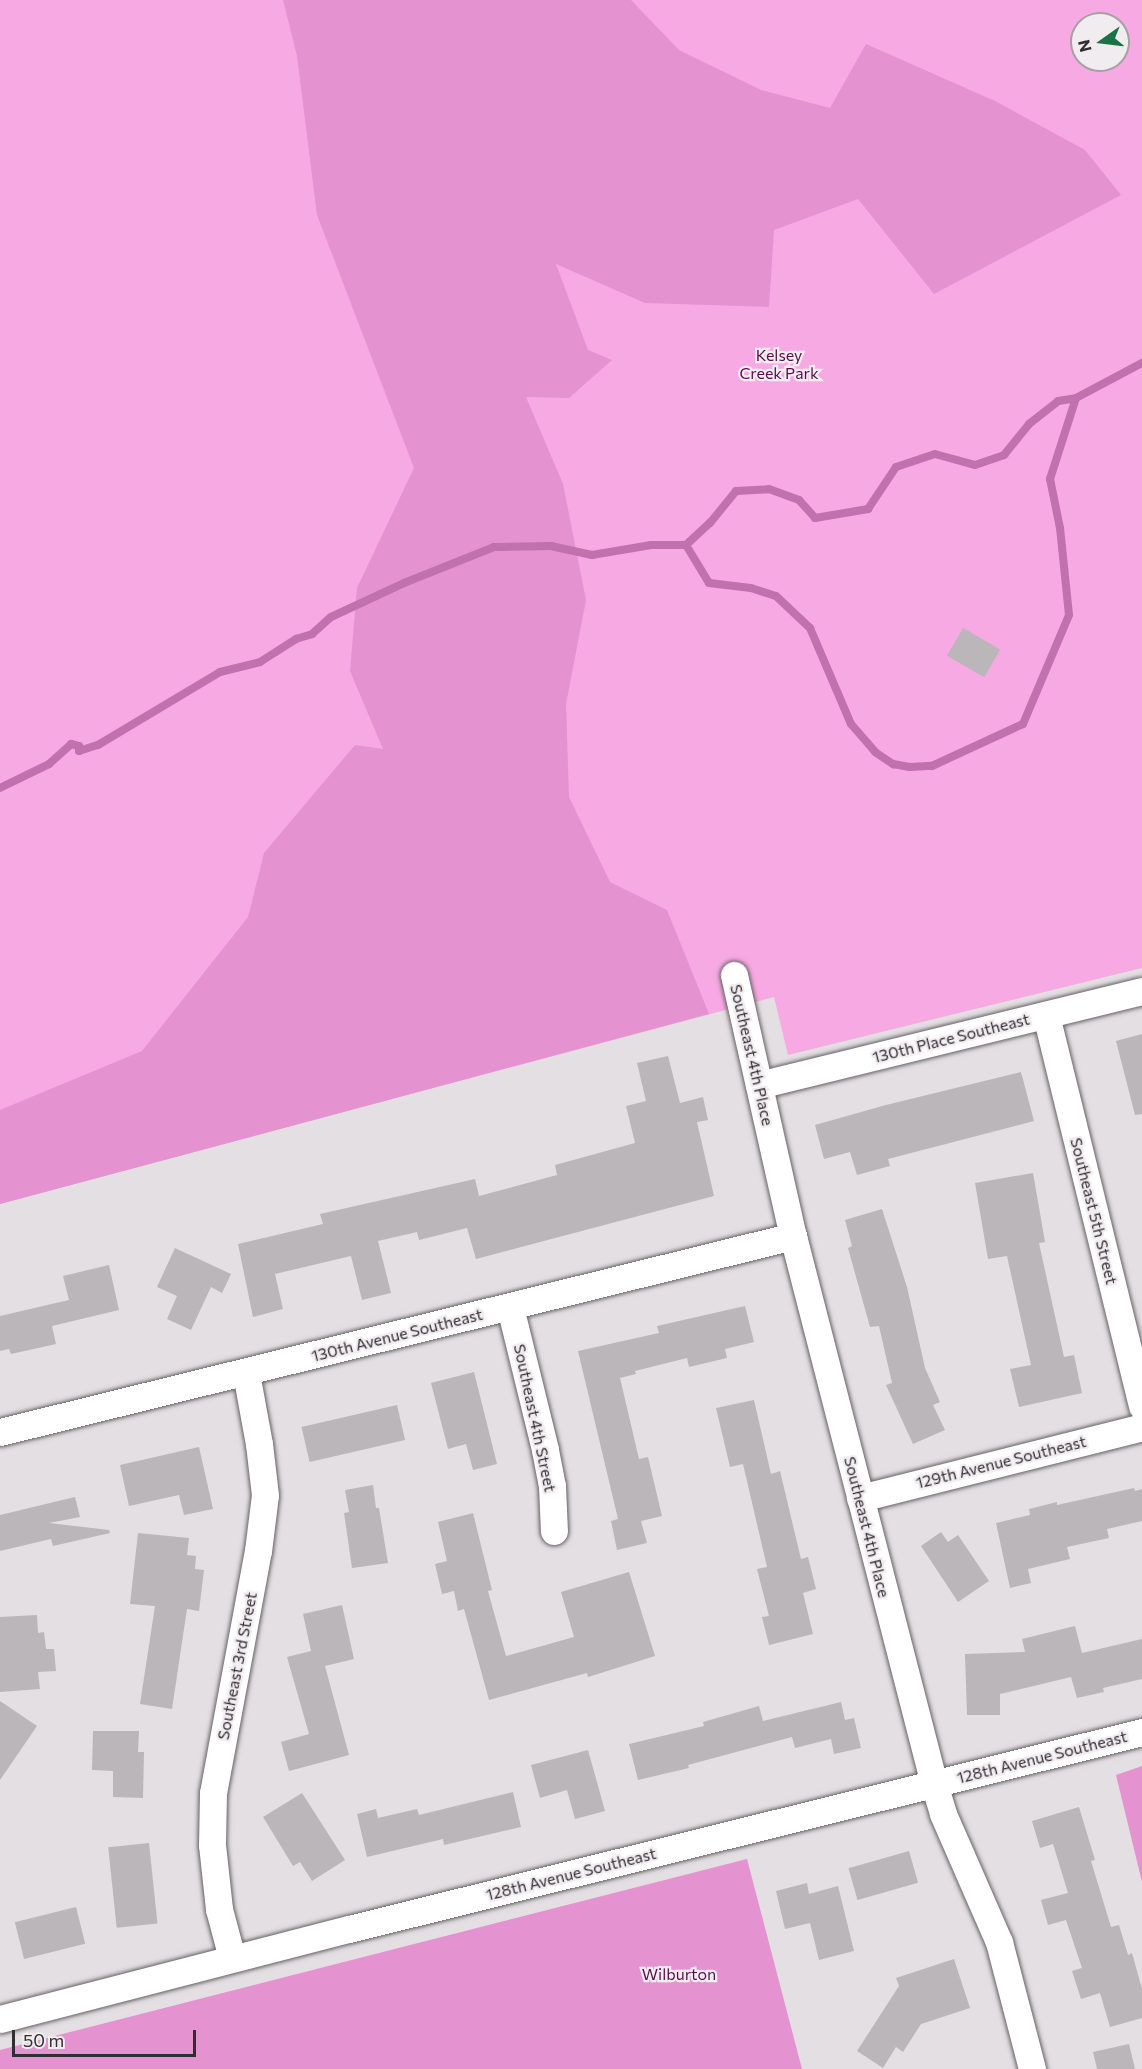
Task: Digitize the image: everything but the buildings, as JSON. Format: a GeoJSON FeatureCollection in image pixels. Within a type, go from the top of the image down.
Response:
{"type":"FeatureCollection","features":[{"type":"Feature","properties":{"kind":"street","name":"Southeast 4th Place"},"geometry":{"type":"LineString","coordinates":[[734,975],[793,1236],[934,1785],[943,1814],[999,1942],[1032,2069]]}},
{"type":"Feature","properties":{"kind":"street","name":"130th Place Southeast"},"geometry":{"type":"LineString","coordinates":[[759,1085],[1142,991]]}},
{"type":"Feature","properties":{"kind":"street","name":"Southeast 5th Street"},"geometry":{"type":"LineString","coordinates":[[1047,1015],[1142,1406]]}},
{"type":"Feature","properties":{"kind":"street","name":"130th Avenue Southeast"},"geometry":{"type":"LineString","coordinates":[[0,1432],[793,1236]]}},
{"type":"Feature","properties":{"kind":"street","name":"Southeast 4th Street"},"geometry":{"type":"LineString","coordinates":[[510,1307],[545,1450],[552,1486],[554,1531]]}},
{"type":"Feature","properties":{"kind":"street","name":"Southeast 3rd Street"},"geometry":{"type":"LineString","coordinates":[[232,1959],[219,1909],[212,1845],[213,1793],[258,1551],[265,1495],[261,1453],[246,1373]]}},
{"type":"Feature","properties":{"kind":"street","name":"129th Avenue Southeast"},"geometry":{"type":"LineString","coordinates":[[860,1498],[1142,1427]]}},
{"type":"Feature","properties":{"kind":"street","name":"128th Avenue Southeast"},"geometry":{"type":"LineString","coordinates":[[0,2019],[1142,1732]]}},
{"type":"Feature","properties":{"kind":"green space","name":"Kelsey Creek Park"},"geometry":{"type":"Polygon","coordinates":[[[0,0],[1142,0],[1142,968],[788,1055],[774,997],[0,1204],[0,0]]]}},
{"type":"Feature","properties":{"kind":"green space"},"geometry":{"type":"Polygon","coordinates":[[[283,0],[631,0],[679,50],[761,90],[830,108],[866,44],[995,101],[1085,150],[1121,195],[934,294],[858,199],[774,230],[769,307],[645,303],[556,264],[588,350],[612,360],[569,398],[526,397],[563,484],[586,600],[566,704],[569,797],[610,882],[667,910],[709,1014],[0,1204],[0,1110],[142,1051],[248,917],[264,853],[355,745],[383,749],[350,671],[357,588],[414,468],[317,215],[297,56],[283,0]]]}},
{"type":"Feature","properties":{"kind":"green space"},"geometry":{"type":"Polygon","coordinates":[[[1142,1766],[1142,1882],[1116,1775],[1142,1766]]]}},
{"type":"Feature","properties":{"kind":"green space","name":"Wilburton"},"geometry":{"type":"Polygon","coordinates":[[[747,1859],[802,2069],[0,2069],[0,2050],[747,1859]]]}},
{"type":"Feature","properties":{"kind":"waterway"},"geometry":{"type":"LineString","coordinates":[[0,788],[49,764],[71,744],[79,746],[79,751],[98,745],[220,672],[260,662],[296,639],[312,634],[331,617],[404,583],[494,547],[551,546],[592,555],[651,545],[686,545],[710,523],[736,491],[769,489],[799,500],[815,518],[868,509],[896,467],[935,454],[975,465],[1004,455],[1029,424],[1058,401],[1076,398],[1142,363]]}},
{"type":"Feature","properties":{"kind":"waterway"},"geometry":{"type":"LineString","coordinates":[[686,545],[709,583],[751,588],[776,596],[810,628],[851,724],[875,752],[893,764],[910,767],[932,766],[1023,724],[1069,615],[1060,528],[1050,479],[1076,398]]}}]}
